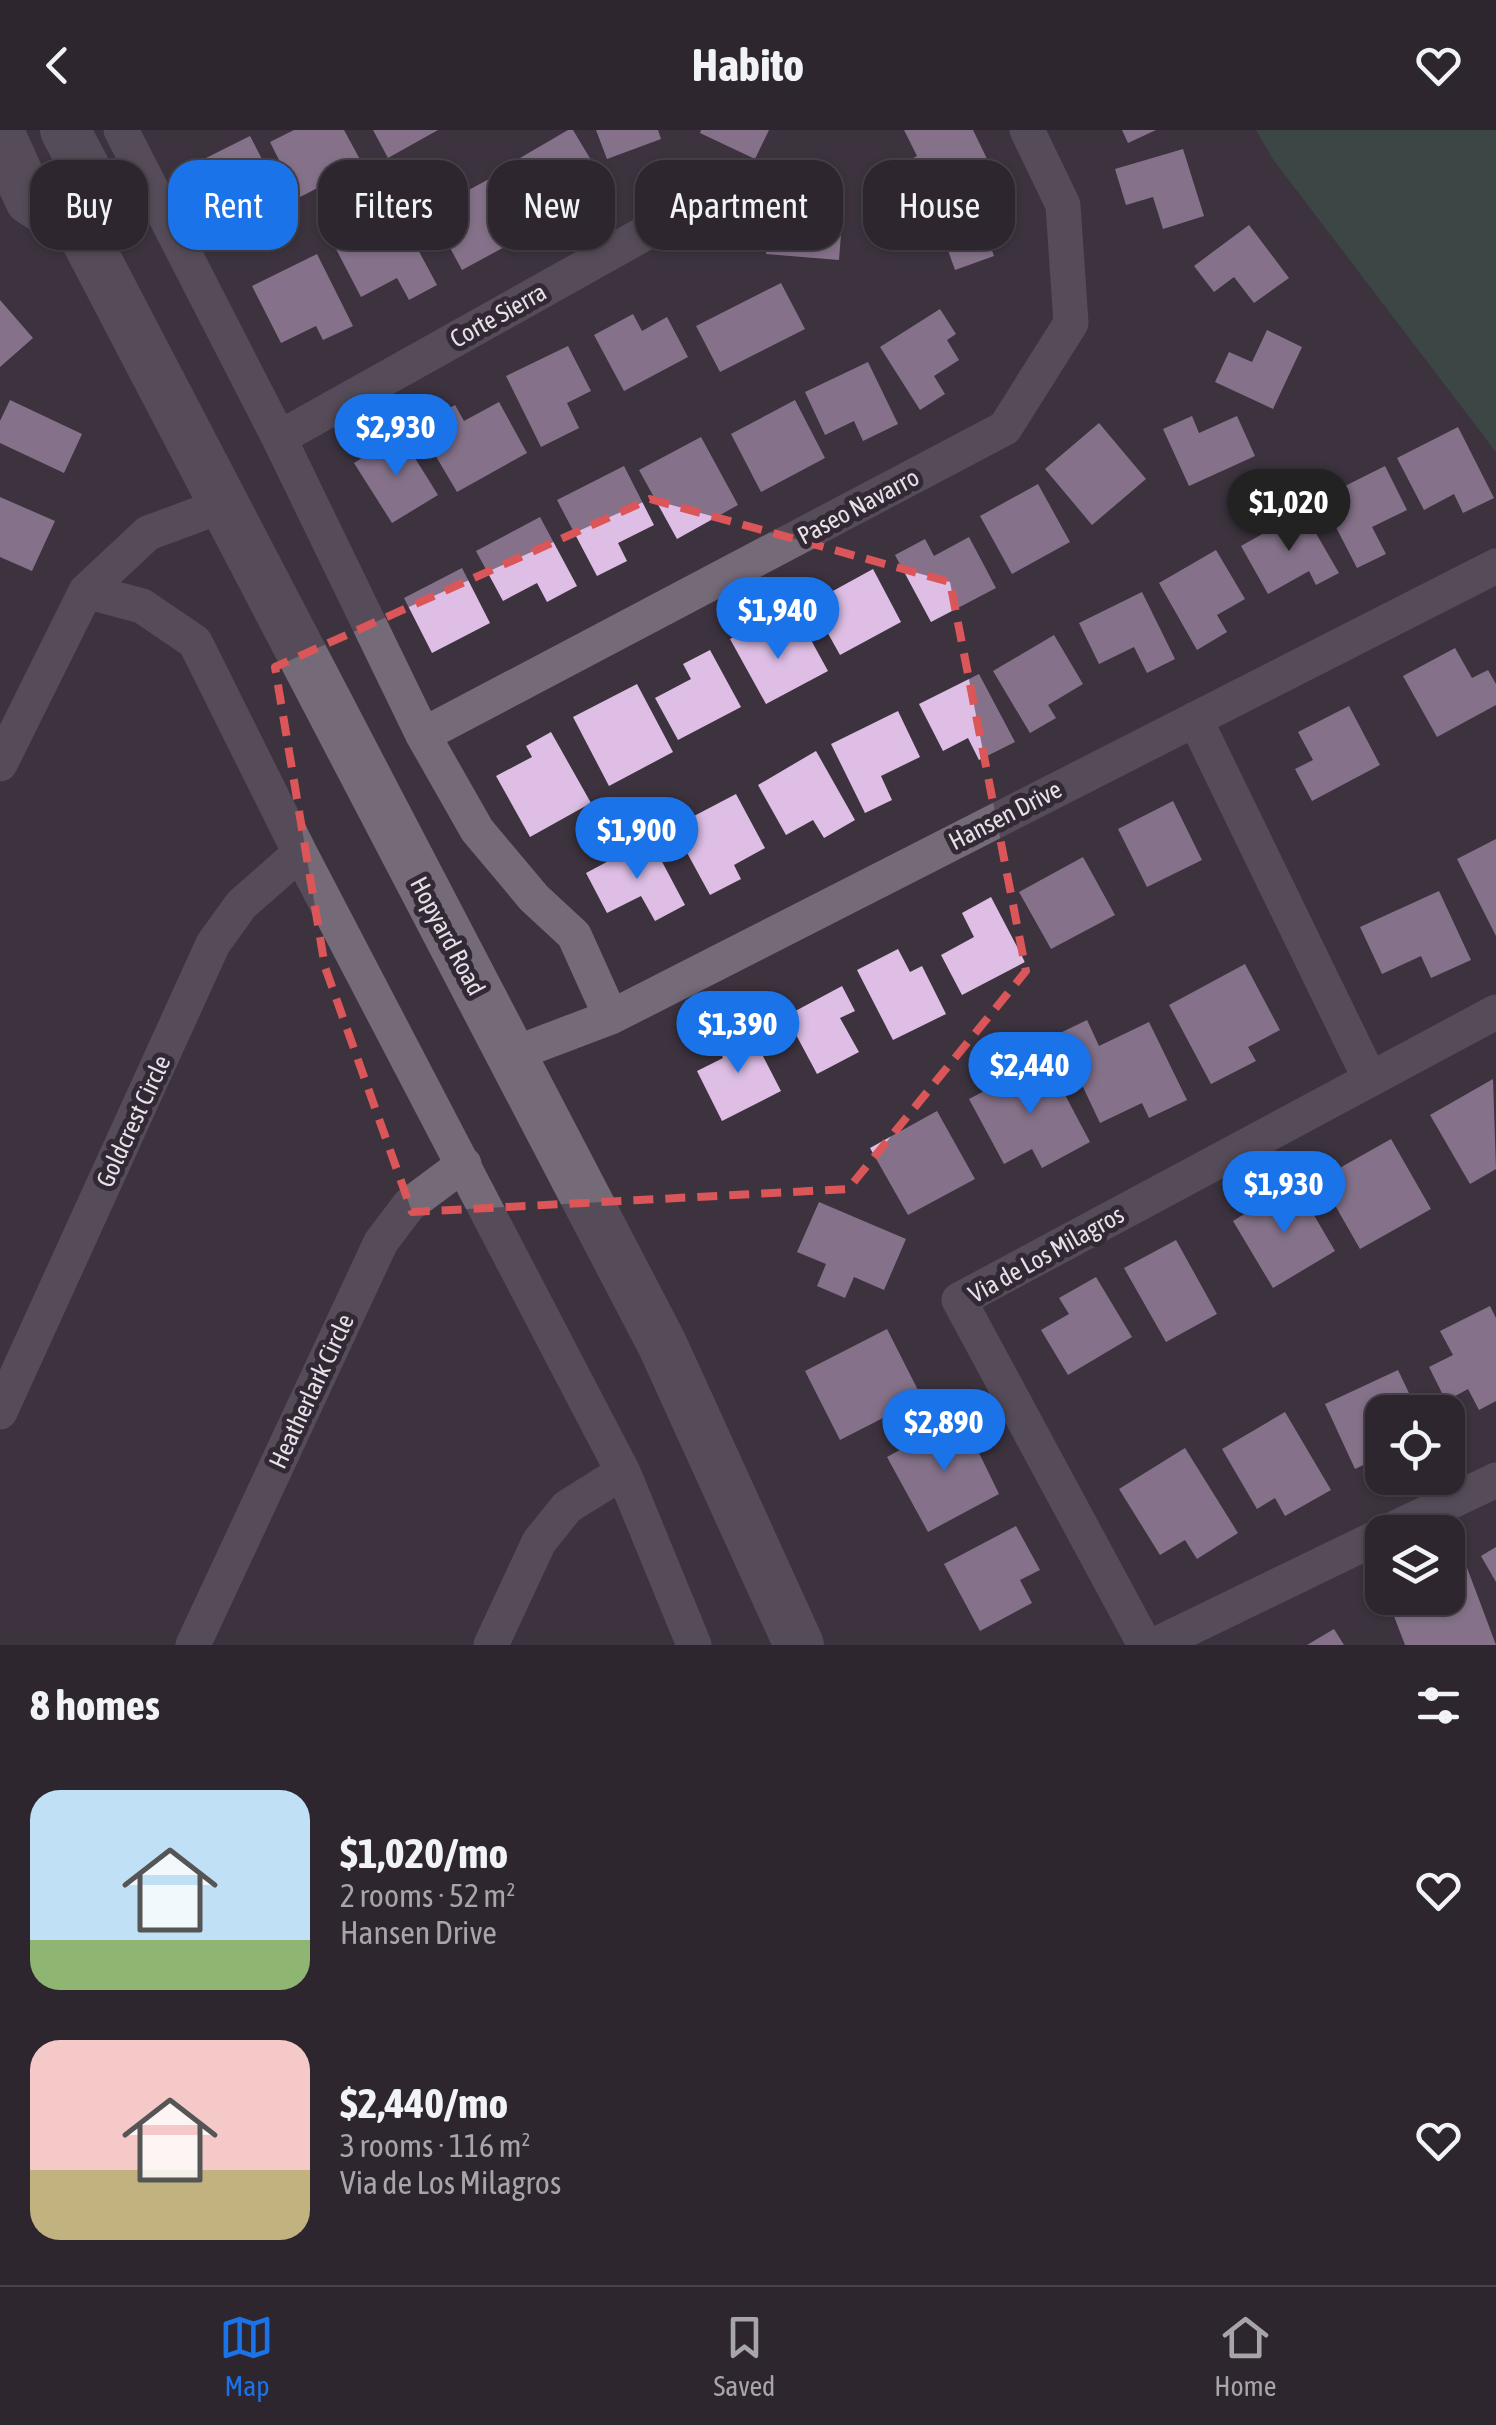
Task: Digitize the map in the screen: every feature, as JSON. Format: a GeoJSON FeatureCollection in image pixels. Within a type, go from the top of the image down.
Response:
{"type":"FeatureCollection","features":[{"type":"Feature","properties":{"kind":"main road"},"geometry":{"type":"LineString","coordinates":[[65,130],[81,160]]}},
{"type":"Feature","properties":{"kind":"main road"},"geometry":{"type":"LineString","coordinates":[[0,134],[30,200]]}},
{"type":"Feature","properties":{"kind":"main road","name":"Hopyard Road"},"geometry":{"type":"LineString","coordinates":[[91,250],[221,506],[662,1344],[799,1645]]}},
{"type":"Feature","properties":{"kind":"street","name":"Paseo Navarro"},"geometry":{"type":"LineString","coordinates":[[423,735],[1004,428],[1071,324],[1063,206],[1027,130]]}},
{"type":"Feature","properties":{"kind":"street"},"geometry":{"type":"LineString","coordinates":[[132,134],[423,735],[477,830],[534,898],[574,935],[610,1016]]}},
{"type":"Feature","properties":{"kind":"street","name":"Corte Sierra"},"geometry":{"type":"LineString","coordinates":[[279,438],[635,239]]}},
{"type":"Feature","properties":{"kind":"street"},"geometry":{"type":"LineString","coordinates":[[0,764],[86,591],[148,532],[221,506]]}},
{"type":"Feature","properties":{"kind":"street","name":"Hansen Drive"},"geometry":{"type":"LineString","coordinates":[[511,1055],[610,1016],[1496,566]]}},
{"type":"Feature","properties":{"kind":"street"},"geometry":{"type":"LineString","coordinates":[[86,591],[142,606],[195,642],[300,853],[623,1472],[694,1645]]}},
{"type":"Feature","properties":{"kind":"street"},"geometry":{"type":"LineString","coordinates":[[1195,719],[1370,1079],[1496,1012]]}},
{"type":"Feature","properties":{"kind":"street","name":"Goldcrest Circle"},"geometry":{"type":"LineString","coordinates":[[0,1412],[214,944],[241,905],[300,853]]}},
{"type":"Feature","properties":{"kind":"street","name":"Via de Los Milagros"},"geometry":{"type":"LineString","coordinates":[[1144,1645],[960,1300],[1370,1079]]}},
{"type":"Feature","properties":{"kind":"street","name":"Heatherlark Circle"},"geometry":{"type":"LineString","coordinates":[[193,1645],[381,1242],[409,1205],[464,1164]]}},
{"type":"Feature","properties":{"kind":"street"},"geometry":{"type":"LineString","coordinates":[[491,1645],[540,1542],[568,1507],[623,1472]]}},
{"type":"Feature","properties":{"kind":"street"},"geometry":{"type":"LineString","coordinates":[[1424,1515],[1496,1480]]}},
{"type":"Feature","properties":{"kind":"street"},"geometry":{"type":"LineString","coordinates":[[1156,1645],[1365,1544]]}},
{"type":"Feature","properties":{"kind":"highlighted area"},"geometry":{"type":"Polygon","coordinates":[[[650,499],[950,582],[1026,971],[848,1189],[412,1212],[325,967],[275,667],[650,499]]]}},
{"type":"Feature","properties":{"kind":"green space"},"geometry":{"type":"Polygon","coordinates":[[[1256,130],[1496,130],[1496,452],[1272,158],[1256,130]]]}},
{"type":"Feature","properties":{"kind":"building"},"geometry":{"type":"Polygon","coordinates":[[[294,130],[344,130],[360,160],[318,160],[318,188],[298,198],[298,160],[279,160],[270,142],[294,130]]]}},
{"type":"Feature","properties":{"kind":"building"},"geometry":{"type":"Polygon","coordinates":[[[373,130],[438,130],[388,158],[373,130]]]}},
{"type":"Feature","properties":{"kind":"building"},"geometry":{"type":"Polygon","coordinates":[[[573,130],[591,160],[517,160],[573,130]]]}},
{"type":"Feature","properties":{"kind":"building"},"geometry":{"type":"Polygon","coordinates":[[[596,130],[658,130],[661,139],[607,159],[596,130]]]}},
{"type":"Feature","properties":{"kind":"building"},"geometry":{"type":"Polygon","coordinates":[[[769,130],[755,159],[700,133],[769,130]]]}},
{"type":"Feature","properties":{"kind":"building"},"geometry":{"type":"Polygon","coordinates":[[[904,130],[973,130],[988,160],[909,160],[917,156],[904,130]]]}},
{"type":"Feature","properties":{"kind":"building"},"geometry":{"type":"Polygon","coordinates":[[[1122,130],[1156,130],[1128,143],[1122,130]]]}},
{"type":"Feature","properties":{"kind":"building"},"geometry":{"type":"Polygon","coordinates":[[[250,136],[262,160],[202,160],[250,136]]]}},
{"type":"Feature","properties":{"kind":"building"},"geometry":{"type":"Polygon","coordinates":[[[1183,149],[1204,216],[1163,229],[1153,197],[1126,205],[1115,169],[1183,149]]]}},
{"type":"Feature","properties":{"kind":"building"},"geometry":{"type":"Polygon","coordinates":[[[488,180],[488,250],[499,250],[462,270],[451,250],[468,250],[468,190],[488,180]]]}},
{"type":"Feature","properties":{"kind":"building"},"geometry":{"type":"Polygon","coordinates":[[[1249,225],[1289,278],[1254,303],[1234,277],[1214,292],[1194,266],[1249,225]]]}},
{"type":"Feature","properties":{"kind":"building"},"geometry":{"type":"Polygon","coordinates":[[[337,250],[418,250],[437,285],[409,300],[397,278],[361,297],[337,250]]]}},
{"type":"Feature","properties":{"kind":"building"},"geometry":{"type":"Polygon","coordinates":[[[766,250],[840,250],[839,260],[766,254],[766,250]]]}},
{"type":"Feature","properties":{"kind":"building"},"geometry":{"type":"Polygon","coordinates":[[[948,250],[992,250],[994,256],[955,270],[948,250]]]}},
{"type":"Feature","properties":{"kind":"building"},"geometry":{"type":"Polygon","coordinates":[[[317,254],[353,326],[323,340],[316,326],[281,343],[252,286],[317,254]]]}},
{"type":"Feature","properties":{"kind":"building"},"geometry":{"type":"Polygon","coordinates":[[[781,283],[805,329],[720,372],[696,326],[781,283]]]}},
{"type":"Feature","properties":{"kind":"building"},"geometry":{"type":"Polygon","coordinates":[[[0,300],[33,338],[0,367],[0,300]]]}},
{"type":"Feature","properties":{"kind":"building"},"geometry":{"type":"Polygon","coordinates":[[[940,309],[956,334],[947,340],[959,360],[934,376],[945,394],[920,410],[880,347],[940,309]]]}},
{"type":"Feature","properties":{"kind":"building"},"geometry":{"type":"Polygon","coordinates":[[[633,314],[642,331],[667,317],[688,357],[624,391],[594,335],[633,314]]]}},
{"type":"Feature","properties":{"kind":"building"},"geometry":{"type":"Polygon","coordinates":[[[1267,330],[1302,347],[1273,409],[1215,382],[1229,352],[1252,362],[1267,330]]]}},
{"type":"Feature","properties":{"kind":"building"},"geometry":{"type":"Polygon","coordinates":[[[568,346],[591,391],[567,403],[579,428],[541,447],[506,376],[568,346]]]}},
{"type":"Feature","properties":{"kind":"building"},"geometry":{"type":"Polygon","coordinates":[[[868,362],[898,424],[863,441],[854,421],[825,435],[805,392],[868,362]]]}},
{"type":"Feature","properties":{"kind":"building"},"geometry":{"type":"Polygon","coordinates":[[[10,400],[82,434],[64,473],[0,443],[0,421],[10,400]]]}},
{"type":"Feature","properties":{"kind":"building"},"geometry":{"type":"Polygon","coordinates":[[[795,400],[825,458],[761,492],[731,434],[795,400]]]}},
{"type":"Feature","properties":{"kind":"building"},"geometry":{"type":"Polygon","coordinates":[[[499,402],[527,453],[457,492],[418,426],[455,405],[464,421],[499,402]]]}},
{"type":"Feature","properties":{"kind":"building"},"geometry":{"type":"Polygon","coordinates":[[[1192,416],[1199,433],[1237,416],[1255,456],[1189,486],[1163,429],[1192,416]]]}},
{"type":"Feature","properties":{"kind":"building"},"geometry":{"type":"Polygon","coordinates":[[[1099,423],[1146,479],[1092,525],[1045,469],[1099,423]]]}},
{"type":"Feature","properties":{"kind":"building"},"geometry":{"type":"Polygon","coordinates":[[[1458,427],[1494,498],[1463,513],[1454,494],[1424,510],[1397,458],[1458,427]]]}},
{"type":"Feature","properties":{"kind":"building"},"geometry":{"type":"Polygon","coordinates":[[[400,434],[438,495],[392,523],[354,463],[400,434]]]}},
{"type":"Feature","properties":{"kind":"building"},"geometry":{"type":"Polygon","coordinates":[[[701,437],[738,505],[677,539],[639,470],[701,437]]]}},
{"type":"Feature","properties":{"kind":"building"},"geometry":{"type":"Polygon","coordinates":[[[624,466],[654,525],[618,543],[627,561],[597,576],[557,500],[624,466]]]}},
{"type":"Feature","properties":{"kind":"building"},"geometry":{"type":"Polygon","coordinates":[[[1385,466],[1407,510],[1372,527],[1386,554],[1357,568],[1321,498],[1385,466]]]}},
{"type":"Feature","properties":{"kind":"building"},"geometry":{"type":"Polygon","coordinates":[[[1038,484],[1070,542],[1012,574],[980,516],[1038,484]]]}},
{"type":"Feature","properties":{"kind":"building"},"geometry":{"type":"Polygon","coordinates":[[[0,497],[55,521],[32,571],[0,557],[0,497]]]}},
{"type":"Feature","properties":{"kind":"building"},"geometry":{"type":"Polygon","coordinates":[[[1303,511],[1339,573],[1316,585],[1309,571],[1268,594],[1241,546],[1303,511]]]}},
{"type":"Feature","properties":{"kind":"building"},"geometry":{"type":"Polygon","coordinates":[[[540,517],[577,586],[547,602],[537,583],[503,601],[476,551],[540,517]]]}},
{"type":"Feature","properties":{"kind":"building"},"geometry":{"type":"Polygon","coordinates":[[[969,537],[996,588],[931,622],[895,555],[925,539],[934,556],[969,537]]]}},
{"type":"Feature","properties":{"kind":"building"},"geometry":{"type":"Polygon","coordinates":[[[1216,550],[1245,599],[1217,615],[1227,632],[1197,650],[1159,583],[1216,550]]]}},
{"type":"Feature","properties":{"kind":"building"},"geometry":{"type":"Polygon","coordinates":[[[462,568],[490,623],[432,653],[404,598],[462,568]]]}},
{"type":"Feature","properties":{"kind":"building"},"geometry":{"type":"Polygon","coordinates":[[[873,569],[901,622],[840,655],[811,603],[873,569]]]}},
{"type":"Feature","properties":{"kind":"building"},"geometry":{"type":"Polygon","coordinates":[[[1142,592],[1175,659],[1147,673],[1134,647],[1099,664],[1079,623],[1142,592]]]}},
{"type":"Feature","properties":{"kind":"building"},"geometry":{"type":"Polygon","coordinates":[[[761,622],[775,648],[806,631],[828,671],[766,704],[730,639],[761,622]]]}},
{"type":"Feature","properties":{"kind":"building"},"geometry":{"type":"Polygon","coordinates":[[[1054,635],[1083,684],[1048,705],[1056,718],[1030,733],[993,671],[1054,635]]]}},
{"type":"Feature","properties":{"kind":"building"},"geometry":{"type":"Polygon","coordinates":[[[1455,648],[1472,678],[1488,670],[1496,684],[1496,705],[1437,737],[1403,676],[1455,648]]]}},
{"type":"Feature","properties":{"kind":"building"},"geometry":{"type":"Polygon","coordinates":[[[710,650],[741,707],[678,740],[655,698],[691,679],[683,664],[710,650]]]}},
{"type":"Feature","properties":{"kind":"building"},"geometry":{"type":"Polygon","coordinates":[[[979,674],[1015,742],[979,760],[968,738],[943,751],[919,704],[979,674]]]}},
{"type":"Feature","properties":{"kind":"building"},"geometry":{"type":"Polygon","coordinates":[[[637,684],[673,752],[609,786],[573,717],[637,684]]]}},
{"type":"Feature","properties":{"kind":"building"},"geometry":{"type":"Polygon","coordinates":[[[1349,706],[1380,765],[1312,801],[1295,769],[1313,760],[1298,732],[1349,706]]]}},
{"type":"Feature","properties":{"kind":"building"},"geometry":{"type":"Polygon","coordinates":[[[898,711],[920,757],[881,776],[892,800],[865,813],[831,744],[898,711]]]}},
{"type":"Feature","properties":{"kind":"building"},"geometry":{"type":"Polygon","coordinates":[[[551,732],[591,803],[530,837],[496,776],[532,757],[526,746],[551,732]]]}},
{"type":"Feature","properties":{"kind":"building"},"geometry":{"type":"Polygon","coordinates":[[[816,751],[855,820],[824,838],[813,820],[786,835],[758,785],[816,751]]]}},
{"type":"Feature","properties":{"kind":"building"},"geometry":{"type":"Polygon","coordinates":[[[736,794],[765,848],[734,865],[741,879],[710,895],[673,827],[736,794]]]}},
{"type":"Feature","properties":{"kind":"building"},"geometry":{"type":"Polygon","coordinates":[[[1173,801],[1202,860],[1147,887],[1118,829],[1173,801]]]}},
{"type":"Feature","properties":{"kind":"building"},"geometry":{"type":"Polygon","coordinates":[[[650,839],[685,905],[655,921],[641,896],[607,913],[586,873],[650,839]]]}},
{"type":"Feature","properties":{"kind":"building"},"geometry":{"type":"Polygon","coordinates":[[[1496,839],[1496,936],[1457,859],[1496,839]]]}},
{"type":"Feature","properties":{"kind":"building"},"geometry":{"type":"Polygon","coordinates":[[[1083,857],[1115,915],[1051,949],[1019,892],[1083,857]]]}},
{"type":"Feature","properties":{"kind":"building"},"geometry":{"type":"Polygon","coordinates":[[[1439,891],[1471,960],[1431,978],[1421,956],[1382,974],[1360,927],[1439,891]]]}},
{"type":"Feature","properties":{"kind":"building"},"geometry":{"type":"Polygon","coordinates":[[[991,897],[1025,962],[962,995],[941,955],[974,937],[962,913],[991,897]]]}},
{"type":"Feature","properties":{"kind":"building"},"geometry":{"type":"Polygon","coordinates":[[[898,949],[910,972],[922,966],[946,1014],[893,1040],[857,970],[898,949]]]}},
{"type":"Feature","properties":{"kind":"building"},"geometry":{"type":"Polygon","coordinates":[[[1245,964],[1280,1030],[1248,1047],[1256,1061],[1211,1084],[1169,1005],[1245,964]]]}},
{"type":"Feature","properties":{"kind":"building"},"geometry":{"type":"Polygon","coordinates":[[[842,986],[855,1011],[840,1018],[859,1052],[817,1074],[786,1016],[842,986]]]}},
{"type":"Feature","properties":{"kind":"building"},"geometry":{"type":"Polygon","coordinates":[[[1087,1020],[1099,1046],[1149,1022],[1187,1100],[1149,1118],[1142,1103],[1100,1123],[1058,1034],[1087,1020]]]}},
{"type":"Feature","properties":{"kind":"building"},"geometry":{"type":"Polygon","coordinates":[[[748,1027],[781,1091],[722,1121],[697,1071],[723,1058],[716,1043],[748,1027]]]}},
{"type":"Feature","properties":{"kind":"building"},"geometry":{"type":"Polygon","coordinates":[[[1046,1059],[1090,1142],[1042,1168],[1032,1149],[1004,1164],[969,1099],[1046,1059]]]}},
{"type":"Feature","properties":{"kind":"building"},"geometry":{"type":"Polygon","coordinates":[[[1493,1079],[1496,1169],[1470,1184],[1430,1115],[1493,1079]]]}},
{"type":"Feature","properties":{"kind":"building"},"geometry":{"type":"Polygon","coordinates":[[[937,1111],[975,1179],[908,1215],[870,1148],[937,1111]]]}},
{"type":"Feature","properties":{"kind":"building"},"geometry":{"type":"Polygon","coordinates":[[[1391,1139],[1431,1209],[1360,1249],[1320,1179],[1391,1139]]]}},
{"type":"Feature","properties":{"kind":"building"},"geometry":{"type":"Polygon","coordinates":[[[1295,1183],[1335,1251],[1273,1288],[1233,1221],[1295,1183]]]}},
{"type":"Feature","properties":{"kind":"building"},"geometry":{"type":"Polygon","coordinates":[[[819,1202],[906,1239],[884,1290],[854,1277],[845,1298],[817,1286],[826,1264],[797,1252],[819,1202]]]}},
{"type":"Feature","properties":{"kind":"building"},"geometry":{"type":"Polygon","coordinates":[[[1176,1240],[1217,1314],[1166,1342],[1124,1268],[1176,1240]]]}},
{"type":"Feature","properties":{"kind":"building"},"geometry":{"type":"Polygon","coordinates":[[[1096,1277],[1132,1337],[1068,1375],[1041,1330],[1069,1314],[1059,1298],[1096,1277]]]}},
{"type":"Feature","properties":{"kind":"building"},"geometry":{"type":"Polygon","coordinates":[[[1490,1306],[1496,1318],[1496,1401],[1479,1410],[1468,1389],[1457,1395],[1443,1395],[1429,1367],[1453,1355],[1440,1331],[1490,1306]]]}},
{"type":"Feature","properties":{"kind":"building"},"geometry":{"type":"Polygon","coordinates":[[[887,1329],[922,1398],[840,1440],[805,1371],[887,1329]]]}},
{"type":"Feature","properties":{"kind":"building"},"geometry":{"type":"Polygon","coordinates":[[[1398,1370],[1410,1395],[1365,1395],[1365,1464],[1355,1469],[1325,1404],[1398,1370]]]}},
{"type":"Feature","properties":{"kind":"building"},"geometry":{"type":"Polygon","coordinates":[[[1285,1412],[1331,1490],[1285,1516],[1275,1498],[1257,1509],[1222,1449],[1285,1412]]]}},
{"type":"Feature","properties":{"kind":"building"},"geometry":{"type":"Polygon","coordinates":[[[961,1416],[999,1494],[928,1532],[887,1457],[961,1416]]]}},
{"type":"Feature","properties":{"kind":"building"},"geometry":{"type":"Polygon","coordinates":[[[1185,1448],[1238,1533],[1197,1559],[1185,1540],[1160,1555],[1119,1489],[1185,1448]]]}},
{"type":"Feature","properties":{"kind":"building"},"geometry":{"type":"Polygon","coordinates":[[[1016,1526],[1040,1570],[1020,1580],[1032,1603],[980,1631],[944,1564],[1016,1526]]]}},
{"type":"Feature","properties":{"kind":"building"},"geometry":{"type":"Polygon","coordinates":[[[1496,1547],[1496,1582],[1481,1556],[1496,1547]]]}},
{"type":"Feature","properties":{"kind":"building"},"geometry":{"type":"Polygon","coordinates":[[[1465,1565],[1496,1645],[1405,1645],[1394,1615],[1465,1615],[1465,1565]]]}},
{"type":"Feature","properties":{"kind":"building"},"geometry":{"type":"Polygon","coordinates":[[[1334,1629],[1344,1645],[1307,1645],[1334,1629]]]}}]}
